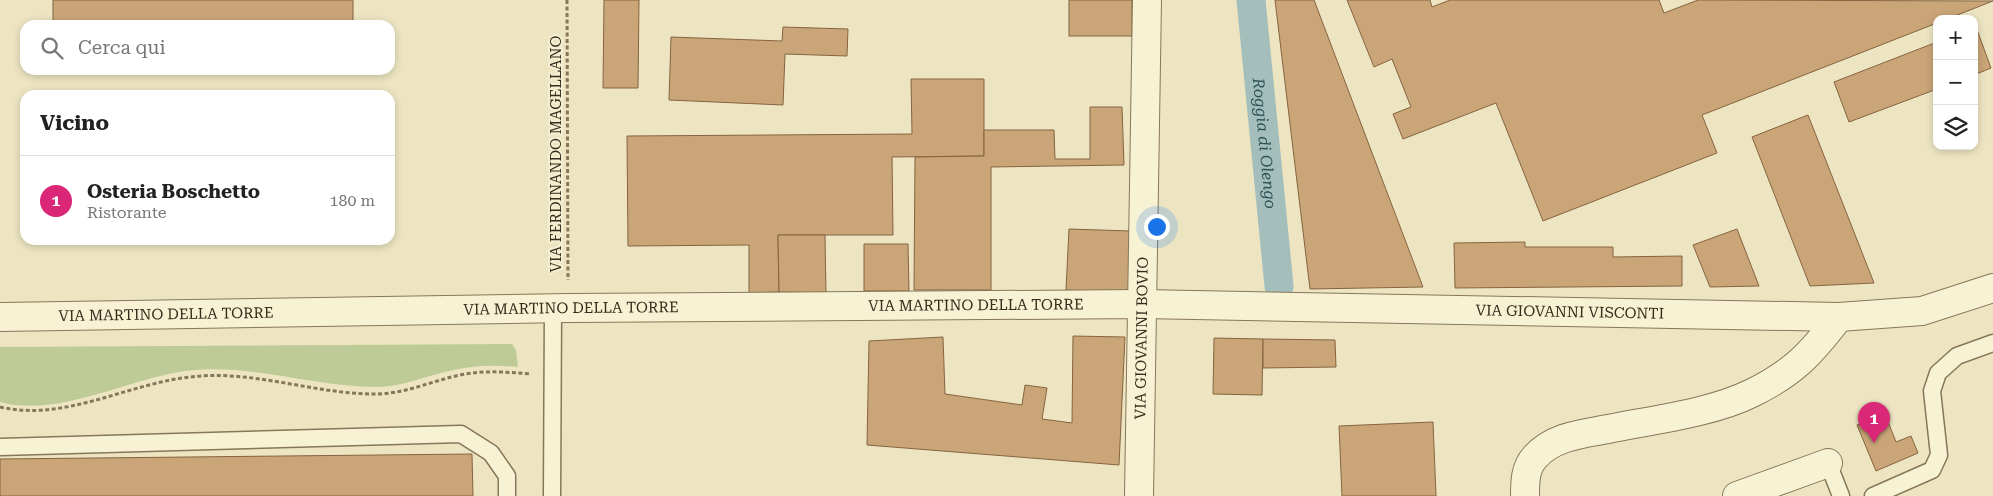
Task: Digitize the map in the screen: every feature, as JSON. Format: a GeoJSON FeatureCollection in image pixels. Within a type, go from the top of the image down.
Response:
{"type":"FeatureCollection","features":[{"type":"Feature","properties":{"kind":"street","name":"VIA GIOVANNI BOVIO"},"geometry":{"type":"LineString","coordinates":[[1139,496],[1147,0]]}},
{"type":"Feature","properties":{"kind":"street","name":"VIA GIOVANNI VISCONTI"},"geometry":{"type":"LineString","coordinates":[[1142,304],[1839,317],[1922,311],[1993,288]]}},
{"type":"Feature","properties":{"kind":"street","name":"VIA MARTINO DELLA TORRE"},"geometry":{"type":"LineString","coordinates":[[0,317],[561,308],[1142,304]]}},
{"type":"Feature","properties":{"kind":"street"},"geometry":{"type":"LineString","coordinates":[[1524,496],[1525,475],[1534,458],[1560,439],[1722,405],[1751,394],[1795,368],[1839,317]]}},
{"type":"Feature","properties":{"kind":"street"},"geometry":{"type":"LineString","coordinates":[[1737,496],[1828,463]]}},
{"type":"Feature","properties":{"kind":"lane"},"geometry":{"type":"LineString","coordinates":[[552,496],[552,375],[561,308]]}},
{"type":"Feature","properties":{"kind":"lane"},"geometry":{"type":"LineString","coordinates":[[1873,496],[1932,470],[1939,455],[1932,391],[1938,373],[1957,356],[1993,343]]}},
{"type":"Feature","properties":{"kind":"lane"},"geometry":{"type":"LineString","coordinates":[[0,447],[461,434],[491,453],[507,476],[507,496]]}},
{"type":"Feature","properties":{"kind":"lane"},"geometry":{"type":"LineString","coordinates":[[1828,463],[1841,496]]}},
{"type":"Feature","properties":{"kind":"path","name":"VIA FERDINANDO MAGELLANO"},"geometry":{"type":"LineString","coordinates":[[561,308],[567,0]]}},
{"type":"Feature","properties":{"kind":"path"},"geometry":{"type":"LineString","coordinates":[[0,407],[53,409],[190,377],[246,378],[347,392],[381,394],[412,389],[474,372],[492,371],[552,375]]}},
{"type":"Feature","properties":{"kind":"green space"},"geometry":{"type":"Polygon","coordinates":[[[512,344],[516,350],[518,367],[470,367],[383,387],[349,386],[256,372],[209,369],[163,375],[92,396],[45,405],[22,406],[0,402],[0,347],[512,344]]]}},
{"type":"Feature","properties":{"kind":"building"},"geometry":{"type":"Polygon","coordinates":[[[53,0],[353,0],[353,20],[53,20],[53,0]]]}},
{"type":"Feature","properties":{"kind":"building"},"geometry":{"type":"Polygon","coordinates":[[[604,0],[639,0],[638,88],[603,88],[604,0]]]}},
{"type":"Feature","properties":{"kind":"building"},"geometry":{"type":"Polygon","coordinates":[[[1069,0],[1132,0],[1132,36],[1069,36],[1069,0]]]}},
{"type":"Feature","properties":{"kind":"building"},"geometry":{"type":"Polygon","coordinates":[[[1275,0],[1314,0],[1423,287],[1310,289],[1275,0]]]}},
{"type":"Feature","properties":{"kind":"building"},"geometry":{"type":"Polygon","coordinates":[[[1347,0],[1430,0],[1432,7],[1450,0],[1659,0],[1664,13],[1698,0],[1993,1],[1957,15],[1933,15],[1933,25],[1702,115],[1717,153],[1543,221],[1496,103],[1403,139],[1393,114],[1411,107],[1392,59],[1374,67],[1347,0]]]}},
{"type":"Feature","properties":{"kind":"building"},"geometry":{"type":"Polygon","coordinates":[[[783,27],[848,29],[847,56],[785,54],[783,105],[669,100],[671,37],[782,41],[783,27]]]}},
{"type":"Feature","properties":{"kind":"building"},"geometry":{"type":"Polygon","coordinates":[[[1978,32],[1991,68],[1978,73],[1978,32]]]}},
{"type":"Feature","properties":{"kind":"building"},"geometry":{"type":"Polygon","coordinates":[[[1933,44],[1933,90],[1849,122],[1834,82],[1933,44]]]}},
{"type":"Feature","properties":{"kind":"building"},"geometry":{"type":"Polygon","coordinates":[[[911,79],[984,79],[984,156],[892,157],[893,235],[778,235],[779,292],[749,293],[749,245],[628,246],[627,136],[912,134],[911,79]]]}},
{"type":"Feature","properties":{"kind":"building"},"geometry":{"type":"Polygon","coordinates":[[[1090,107],[1122,107],[1124,165],[991,167],[991,290],[914,290],[915,157],[984,156],[984,130],[1054,130],[1055,159],[1090,159],[1090,107]]]}},
{"type":"Feature","properties":{"kind":"building"},"geometry":{"type":"Polygon","coordinates":[[[1808,115],[1874,283],[1810,286],[1752,137],[1808,115]]]}},
{"type":"Feature","properties":{"kind":"building"},"geometry":{"type":"Polygon","coordinates":[[[1069,229],[1131,231],[1129,293],[1066,290],[1069,229]]]}},
{"type":"Feature","properties":{"kind":"building"},"geometry":{"type":"Polygon","coordinates":[[[1737,229],[1759,286],[1710,287],[1693,245],[1737,229]]]}},
{"type":"Feature","properties":{"kind":"building"},"geometry":{"type":"Polygon","coordinates":[[[778,235],[825,235],[826,293],[779,292],[778,235]]]}},
{"type":"Feature","properties":{"kind":"building"},"geometry":{"type":"Polygon","coordinates":[[[1525,242],[1525,247],[1613,247],[1613,257],[1682,256],[1682,286],[1455,288],[1454,243],[1525,242]]]}},
{"type":"Feature","properties":{"kind":"building"},"geometry":{"type":"Polygon","coordinates":[[[864,244],[908,244],[909,291],[864,291],[864,244]]]}},
{"type":"Feature","properties":{"kind":"building"},"geometry":{"type":"Polygon","coordinates":[[[1073,336],[1125,337],[1119,465],[867,445],[869,341],[943,337],[945,394],[1022,405],[1025,385],[1047,388],[1042,419],[1072,423],[1073,336]]]}},
{"type":"Feature","properties":{"kind":"building"},"geometry":{"type":"Polygon","coordinates":[[[1214,338],[1263,339],[1262,395],[1213,394],[1214,338]]]}},
{"type":"Feature","properties":{"kind":"building"},"geometry":{"type":"Polygon","coordinates":[[[1263,339],[1335,340],[1336,367],[1263,368],[1263,339]]]}},
{"type":"Feature","properties":{"kind":"building"},"geometry":{"type":"Polygon","coordinates":[[[1885,414],[1896,442],[1911,436],[1918,453],[1876,471],[1857,425],[1885,414]]]}},
{"type":"Feature","properties":{"kind":"building"},"geometry":{"type":"Polygon","coordinates":[[[1433,422],[1436,496],[1342,496],[1339,426],[1433,422]]]}},
{"type":"Feature","properties":{"kind":"building"},"geometry":{"type":"Polygon","coordinates":[[[472,454],[473,496],[0,496],[0,459],[472,454]]]}},
{"type":"Feature","properties":{"kind":"waterway","name":"Roggia di Olengo"},"geometry":{"type":"LineString","coordinates":[[1251,0],[1279,286]]}},
{"type":"Feature","properties":{"kind":"place","name":"Osteria Boschetto"},"geometry":{"type":"Point","coordinates":[1874,443]}}]}
